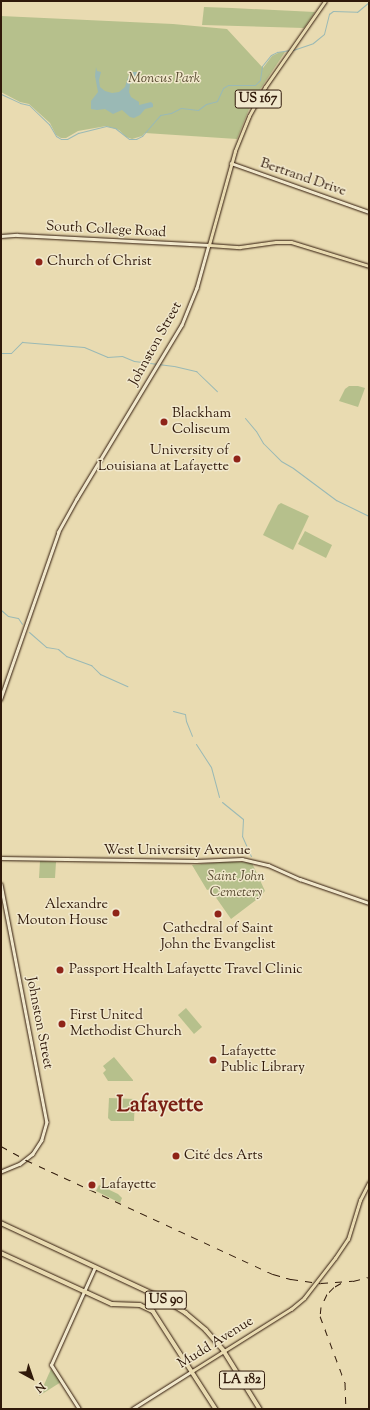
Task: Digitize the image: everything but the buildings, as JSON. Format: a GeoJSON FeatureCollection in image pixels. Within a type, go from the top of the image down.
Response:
{"type":"FeatureCollection","features":[{"type":"Feature","properties":{"kind":"highway","name":"US 90"},"geometry":{"type":"LineString","coordinates":[[1,1223],[160,1297],[180,1308],[202,1326],[224,1351]]}},
{"type":"Feature","properties":{"kind":"highway","name":"US 90"},"geometry":{"type":"LineString","coordinates":[[1,1253],[112,1304],[140,1305],[153,1311],[192,1371]]}},
{"type":"Feature","properties":{"kind":"highway","name":"LA 182"},"geometry":{"type":"LineString","coordinates":[[224,1351],[260,1409]]}},
{"type":"Feature","properties":{"kind":"highway","name":"LA 182"},"geometry":{"type":"LineString","coordinates":[[192,1371],[216,1409]]}},
{"type":"Feature","properties":{"kind":"main road","name":"Johnston Street"},"geometry":{"type":"LineString","coordinates":[[1,699],[59,532],[156,369],[190,308],[200,281],[231,164],[242,131],[256,102],[326,1]]}},
{"type":"Feature","properties":{"kind":"main road","name":"Bertrand Drive"},"geometry":{"type":"LineString","coordinates":[[231,164],[369,212]]}},
{"type":"Feature","properties":{"kind":"main road","name":"South College Road"},"geometry":{"type":"LineString","coordinates":[[1,236],[17,235],[209,245]]}},
{"type":"Feature","properties":{"kind":"main road"},"geometry":{"type":"LineString","coordinates":[[209,245],[246,247],[276,242],[291,242],[369,266]]}},
{"type":"Feature","properties":{"kind":"main road","name":"West University Avenue"},"geometry":{"type":"LineString","coordinates":[[1,858],[196,861],[242,859],[268,865],[296,878],[369,903]]}},
{"type":"Feature","properties":{"kind":"main road","name":"Johnston Street"},"geometry":{"type":"LineString","coordinates":[[1,884],[47,1122],[45,1133],[40,1144],[26,1160],[1,1172]]}},
{"type":"Feature","properties":{"kind":"main road","name":"Mudd Avenue"},"geometry":{"type":"LineString","coordinates":[[132,1409],[291,1309],[308,1294],[345,1244],[360,1200],[369,1182]]}},
{"type":"Feature","properties":{"kind":"main road"},"geometry":{"type":"LineString","coordinates":[[79,1409],[52,1367],[51,1362],[95,1267]]}},
{"type":"Feature","properties":{"kind":"green space"},"geometry":{"type":"Polygon","coordinates":[[[204,7],[315,12],[304,28],[202,25],[204,7]]]}},
{"type":"Feature","properties":{"kind":"green space","name":"Moncus Park"},"geometry":{"type":"Polygon","coordinates":[[[1,16],[173,24],[227,29],[263,68],[272,56],[280,52],[285,52],[249,109],[237,139],[145,133],[142,136],[132,139],[126,137],[119,130],[106,126],[78,131],[66,138],[61,138],[56,135],[50,123],[29,104],[20,102],[1,92],[1,16]]]}},
{"type":"Feature","properties":{"kind":"green space"},"geometry":{"type":"Polygon","coordinates":[[[349,386],[365,388],[358,407],[339,401],[345,389],[349,386]]]}},
{"type":"Feature","properties":{"kind":"green space"},"geometry":{"type":"Polygon","coordinates":[[[281,503],[309,516],[293,550],[263,535],[278,505],[281,503]]]}},
{"type":"Feature","properties":{"kind":"green space"},"geometry":{"type":"Polygon","coordinates":[[[305,531],[332,545],[326,558],[298,544],[305,531]]]}},
{"type":"Feature","properties":{"kind":"green space"},"geometry":{"type":"Polygon","coordinates":[[[40,861],[56,862],[55,878],[39,878],[40,861]]]}},
{"type":"Feature","properties":{"kind":"green space","name":"Saint John Cemetery"},"geometry":{"type":"Polygon","coordinates":[[[231,861],[252,863],[265,891],[260,897],[231,919],[210,889],[207,890],[192,865],[231,861]]]}},
{"type":"Feature","properties":{"kind":"green space"},"geometry":{"type":"Polygon","coordinates":[[[186,1008],[202,1027],[194,1034],[178,1015],[186,1008]]]}},
{"type":"Feature","properties":{"kind":"green space"},"geometry":{"type":"Polygon","coordinates":[[[114,1057],[133,1081],[108,1081],[103,1073],[106,1070],[103,1066],[114,1057]]]}},
{"type":"Feature","properties":{"kind":"green space"},"geometry":{"type":"Polygon","coordinates":[[[109,1098],[135,1099],[134,1121],[111,1121],[108,1118],[109,1098]]]}},
{"type":"Feature","properties":{"kind":"green space"},"geometry":{"type":"Polygon","coordinates":[[[99,1185],[118,1194],[122,1198],[120,1203],[96,1191],[99,1185]]]}},
{"type":"Feature","properties":{"kind":"green space"},"geometry":{"type":"Polygon","coordinates":[[[51,1369],[61,1382],[39,1396],[51,1369]]]}},
{"type":"Feature","properties":{"kind":"water"},"geometry":{"type":"Polygon","coordinates":[[[96,67],[97,71],[101,72],[99,80],[100,87],[105,91],[112,93],[119,92],[125,87],[131,72],[141,72],[138,76],[139,80],[130,84],[129,92],[131,97],[139,102],[139,105],[151,102],[153,107],[145,109],[140,115],[134,118],[130,117],[122,110],[113,114],[105,109],[91,109],[91,101],[98,92],[95,76],[96,67]]]}},
{"type":"Feature","properties":{"kind":"waterway"},"geometry":{"type":"LineString","coordinates":[[293,50],[313,43],[324,34],[329,14],[333,11],[357,12],[369,2]]}},
{"type":"Feature","properties":{"kind":"waterway"},"geometry":{"type":"LineString","coordinates":[[1,94],[20,103],[29,105],[49,124],[56,136],[61,139],[67,139],[78,133],[106,126],[115,128],[129,139],[136,139],[142,136],[160,115],[171,113],[181,108],[198,110],[206,104],[217,101],[223,88],[228,85],[255,85],[260,80],[262,66],[271,55],[277,52],[290,50]]}},
{"type":"Feature","properties":{"kind":"waterway"},"geometry":{"type":"LineString","coordinates":[[1,353],[11,353],[22,342],[84,347],[107,357],[122,356],[134,361],[174,366],[196,371],[217,391]]}},
{"type":"Feature","properties":{"kind":"waterway"},"geometry":{"type":"LineString","coordinates":[[245,418],[256,431],[263,443],[281,461],[293,468],[336,500],[369,516]]}},
{"type":"Feature","properties":{"kind":"waterway"},"geometry":{"type":"LineString","coordinates":[[1,610],[8,616],[18,618],[22,624]]}},
{"type":"Feature","properties":{"kind":"waterway"},"geometry":{"type":"LineString","coordinates":[[29,632],[46,647],[58,649],[66,656],[91,665],[100,674],[127,686]]}},
{"type":"Feature","properties":{"kind":"waterway"},"geometry":{"type":"LineString","coordinates":[[173,711],[185,714],[192,736]]}},
{"type":"Feature","properties":{"kind":"waterway"},"geometry":{"type":"LineString","coordinates":[[196,744],[211,767],[219,797]]}},
{"type":"Feature","properties":{"kind":"waterway"},"geometry":{"type":"LineString","coordinates":[[222,802],[243,819],[242,836],[251,856]]}},
{"type":"Feature","properties":{"kind":"railway"},"geometry":{"type":"LineString","coordinates":[[1,1146],[26,1160],[273,1274],[291,1279],[321,1283],[353,1281],[369,1277]]}},
{"type":"Feature","properties":{"kind":"railway"},"geometry":{"type":"LineString","coordinates":[[341,1283],[327,1294],[321,1307],[320,1316],[345,1383],[346,1409]]}},
{"type":"Feature","properties":{"kind":"place","name":"Church of Christ"},"geometry":{"type":"Point","coordinates":[39,262]}},
{"type":"Feature","properties":{"kind":"place","name":"Blackham Coliseum"},"geometry":{"type":"Point","coordinates":[164,422]}},
{"type":"Feature","properties":{"kind":"place","name":"University of Louisiana at Lafayette"},"geometry":{"type":"Point","coordinates":[237,459]}},
{"type":"Feature","properties":{"kind":"place","name":"Alexandre Mouton House"},"geometry":{"type":"Point","coordinates":[116,913]}},
{"type":"Feature","properties":{"kind":"place","name":"Cathedral of Saint John the Evangelist"},"geometry":{"type":"Point","coordinates":[218,914]}},
{"type":"Feature","properties":{"kind":"place","name":"Passport Health Lafayette Travel Clinic"},"geometry":{"type":"Point","coordinates":[60,970]}},
{"type":"Feature","properties":{"kind":"place","name":"First United Methodist Church"},"geometry":{"type":"Point","coordinates":[62,1024]}},
{"type":"Feature","properties":{"kind":"place","name":"Lafayette Public Library"},"geometry":{"type":"Point","coordinates":[213,1060]}},
{"type":"Feature","properties":{"kind":"place","name":"Cité des Arts"},"geometry":{"type":"Point","coordinates":[176,1156]}},
{"type":"Feature","properties":{"kind":"place","name":"Lafayette"},"geometry":{"type":"Point","coordinates":[92,1185]}},
{"type":"Feature","properties":{"kind":"district","name":"Lafayette"},"geometry":{"type":"Point","coordinates":[160,1107]}}]}
